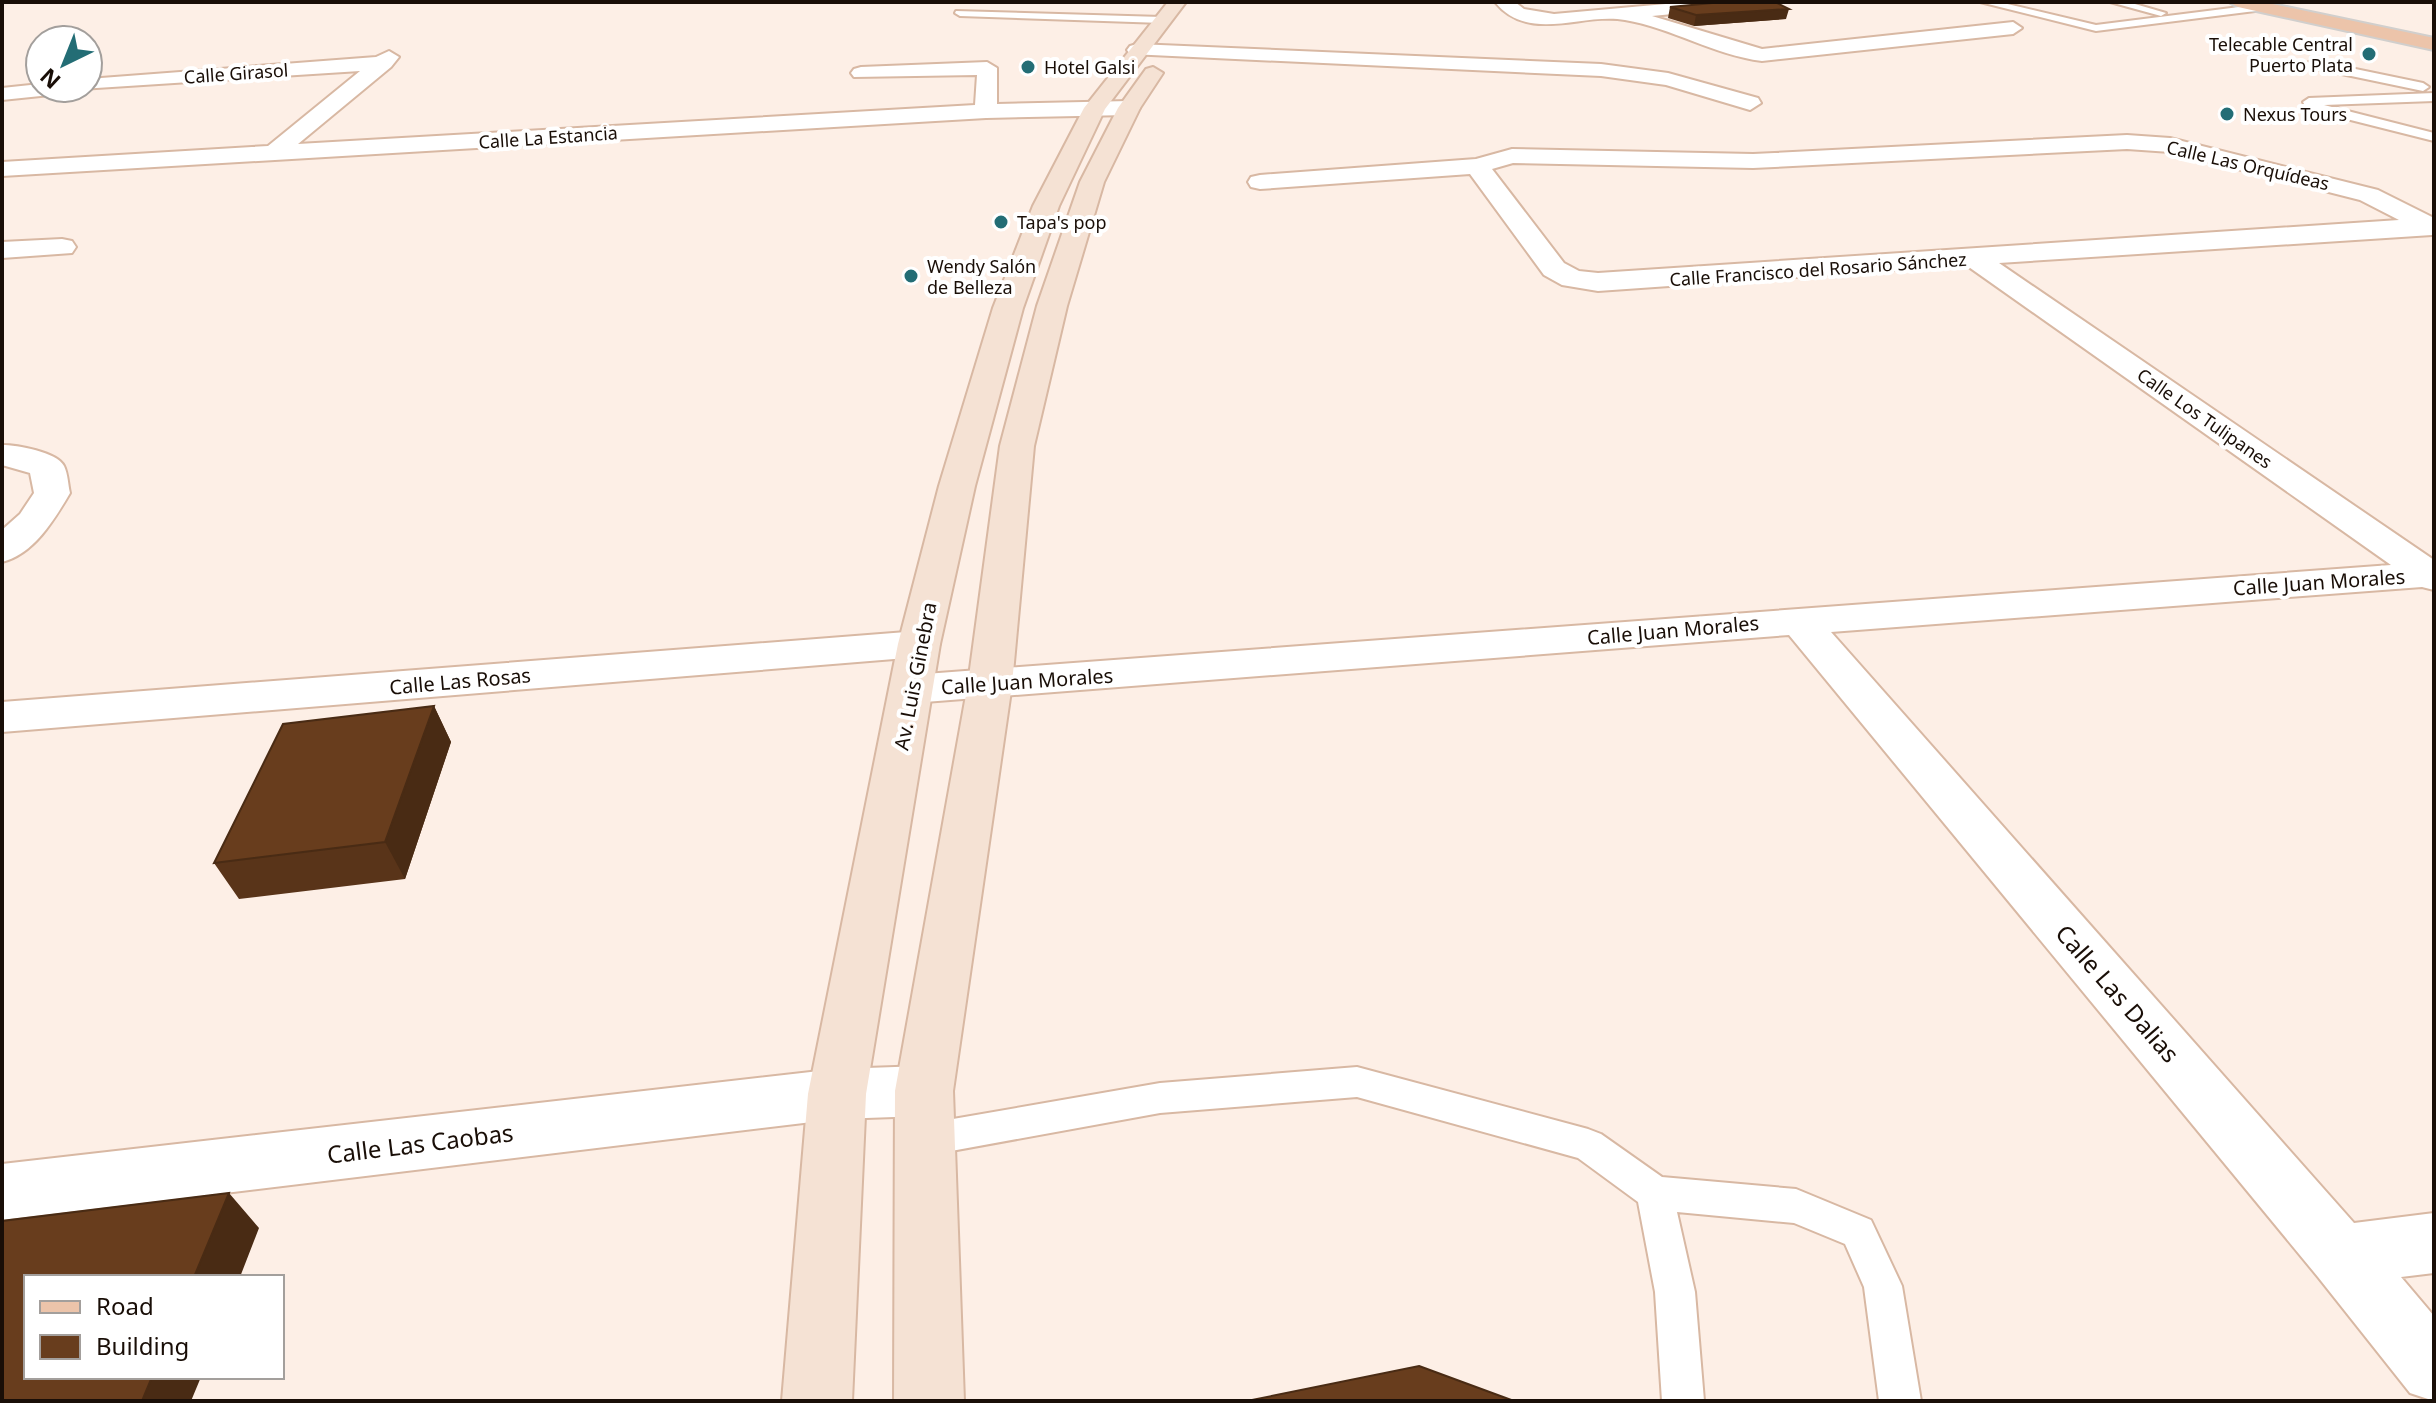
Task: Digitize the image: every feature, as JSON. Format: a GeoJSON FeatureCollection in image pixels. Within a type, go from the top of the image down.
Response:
{"type":"FeatureCollection","features":[{"type":"Feature","properties":{"kind":"main road"},"geometry":{"type":"LineString","coordinates":[[2230,7],[2266,5],[2434,37]]}},
{"type":"Feature","properties":{"kind":"main road"},"geometry":{"type":"LineString","coordinates":[[2266,5],[2434,44]]}},
{"type":"Feature","properties":{"kind":"street","name":"Av. Luis Ginebra"},"geometry":{"type":"LineString","coordinates":[[817,1401],[837,1094],[919,644],[957,486],[1008,308],[1046,206],[1161,31],[1205,2]]}},
{"type":"Feature","properties":{"kind":"street"},"geometry":{"type":"LineString","coordinates":[[1504,2],[1518,13],[1542,19],[1746,2]]}},
{"type":"Feature","properties":{"kind":"street"},"geometry":{"type":"LineString","coordinates":[[1623,13],[1747,53],[1762,55],[2013,28]]}},
{"type":"Feature","properties":{"kind":"street"},"geometry":{"type":"LineString","coordinates":[[1161,31],[1613,71],[1668,79],[1750,103]]}},
{"type":"Feature","properties":{"kind":"street"},"geometry":{"type":"LineString","coordinates":[[273,154],[384,63],[403,39]]}},
{"type":"Feature","properties":{"kind":"street","name":"Calle Girasol"},"geometry":{"type":"LineString","coordinates":[[104,84],[208,74],[384,63]]}},
{"type":"Feature","properties":{"kind":"street"},"geometry":{"type":"LineString","coordinates":[[861,73],[987,68],[986,111]]}},
{"type":"Feature","properties":{"kind":"street"},"geometry":{"type":"LineString","coordinates":[[2,94],[24,92]]}},
{"type":"Feature","properties":{"kind":"street"},"geometry":{"type":"LineString","coordinates":[[69,110],[74,104]]}},
{"type":"Feature","properties":{"kind":"street","name":"Av. Luis Ginebra"},"geometry":{"type":"LineString","coordinates":[[929,1401],[924,1115],[990,684],[1017,446],[1052,306],[1112,108]]}},
{"type":"Feature","properties":{"kind":"street","name":"Calle La Estancia"},"geometry":{"type":"LineString","coordinates":[[2,169],[986,111],[1112,108]]}},
{"type":"Feature","properties":{"kind":"street","name":"Calle Las Orquídeas"},"geometry":{"type":"LineString","coordinates":[[1477,166],[1512,156],[1753,161],[2127,142],[2170,145],[2369,195],[2432,227]]}},
{"type":"Feature","properties":{"kind":"street"},"geometry":{"type":"LineString","coordinates":[[1260,182],[1477,166]]}},
{"type":"Feature","properties":{"kind":"street","name":"Calle Francisco del Rosario Sánchez"},"geometry":{"type":"LineString","coordinates":[[1477,166],[1554,269],[1572,279],[1598,282],[2432,227]]}},
{"type":"Feature","properties":{"kind":"street"},"geometry":{"type":"LineString","coordinates":[[2,250],[62,247]]}},
{"type":"Feature","properties":{"kind":"street","name":"Calle Los Tulipanes"},"geometry":{"type":"LineString","coordinates":[[1975,259],[2432,575]]}},
{"type":"Feature","properties":{"kind":"street"},"geometry":{"type":"LineString","coordinates":[[2,455],[18,456],[47,467],[52,493],[34,521],[2,550]]}},
{"type":"Feature","properties":{"kind":"street","name":"Calle Juan Morales"},"geometry":{"type":"LineString","coordinates":[[912,689],[1798,620],[2432,575]]}},
{"type":"Feature","properties":{"kind":"street","name":"Calle Las Dalias"},"geometry":{"type":"LineString","coordinates":[[1798,620],[2341,1255],[2434,1369]]}},
{"type":"Feature","properties":{"kind":"street","name":"Calle Las Rosas"},"geometry":{"type":"LineString","coordinates":[[2,717],[919,644]]}},
{"type":"Feature","properties":{"kind":"street","name":"Calle Las Caobas"},"geometry":{"type":"LineString","coordinates":[[2,1192],[837,1094],[924,1115]]}},
{"type":"Feature","properties":{"kind":"street"},"geometry":{"type":"LineString","coordinates":[[2341,1255],[2434,1243]]}},
{"type":"Feature","properties":{"kind":"lane"},"geometry":{"type":"LineString","coordinates":[[1985,2],[2096,28],[2230,7]]}},
{"type":"Feature","properties":{"kind":"lane"},"geometry":{"type":"LineString","coordinates":[[2115,2],[2180,17]]}},
{"type":"Feature","properties":{"kind":"lane"},"geometry":{"type":"LineString","coordinates":[[2192,5],[2230,7]]}},
{"type":"Feature","properties":{"kind":"lane"},"geometry":{"type":"LineString","coordinates":[[960,13],[1161,31]]}},
{"type":"Feature","properties":{"kind":"lane"},"geometry":{"type":"LineString","coordinates":[[2312,64],[2434,90]]}},
{"type":"Feature","properties":{"kind":"lane"},"geometry":{"type":"LineString","coordinates":[[2434,97],[2309,102],[2312,106],[2434,137]]}},
{"type":"Feature","properties":{"kind":"lane"},"geometry":{"type":"LineString","coordinates":[[924,1115],[1357,1082],[1588,1145],[1655,1193],[1796,1206],[1858,1232],[1883,1286],[1900,1401]]}},
{"type":"Feature","properties":{"kind":"lane"},"geometry":{"type":"LineString","coordinates":[[1655,1193],[1675,1292],[1683,1401]]}},
{"type":"Feature","properties":{"kind":"building"},"geometry":{"type":"Polygon","coordinates":[[[1723,2],[1775,2],[1789,9],[1696,15],[1670,7],[1723,2]]]}},
{"type":"Feature","properties":{"kind":"building"},"geometry":{"type":"Polygon","coordinates":[[[434,706],[385,842],[214,863],[283,724],[434,706]]]}},
{"type":"Feature","properties":{"kind":"building"},"geometry":{"type":"Polygon","coordinates":[[[229,1193],[195,1275],[24,1275],[24,1379],[151,1379],[142,1401],[2,1401],[2,1221],[229,1193]]]}},
{"type":"Feature","properties":{"kind":"building"},"geometry":{"type":"Polygon","coordinates":[[[1419,1366],[1514,1401],[1247,1401],[1419,1366]]]}},
{"type":"Feature","properties":{"kind":"place","name":"Telecable Central Puerto Plata"},"geometry":{"type":"Point","coordinates":[2369,54]}},
{"type":"Feature","properties":{"kind":"place","name":"Hotel Galsi"},"geometry":{"type":"Point","coordinates":[1028,67]}},
{"type":"Feature","properties":{"kind":"place","name":"Nexus Tours"},"geometry":{"type":"Point","coordinates":[2227,114]}},
{"type":"Feature","properties":{"kind":"place","name":"Tapa's pop"},"geometry":{"type":"Point","coordinates":[1001,222]}},
{"type":"Feature","properties":{"kind":"place","name":"Wendy Salón de Belleza"},"geometry":{"type":"Point","coordinates":[911,276]}}]}
